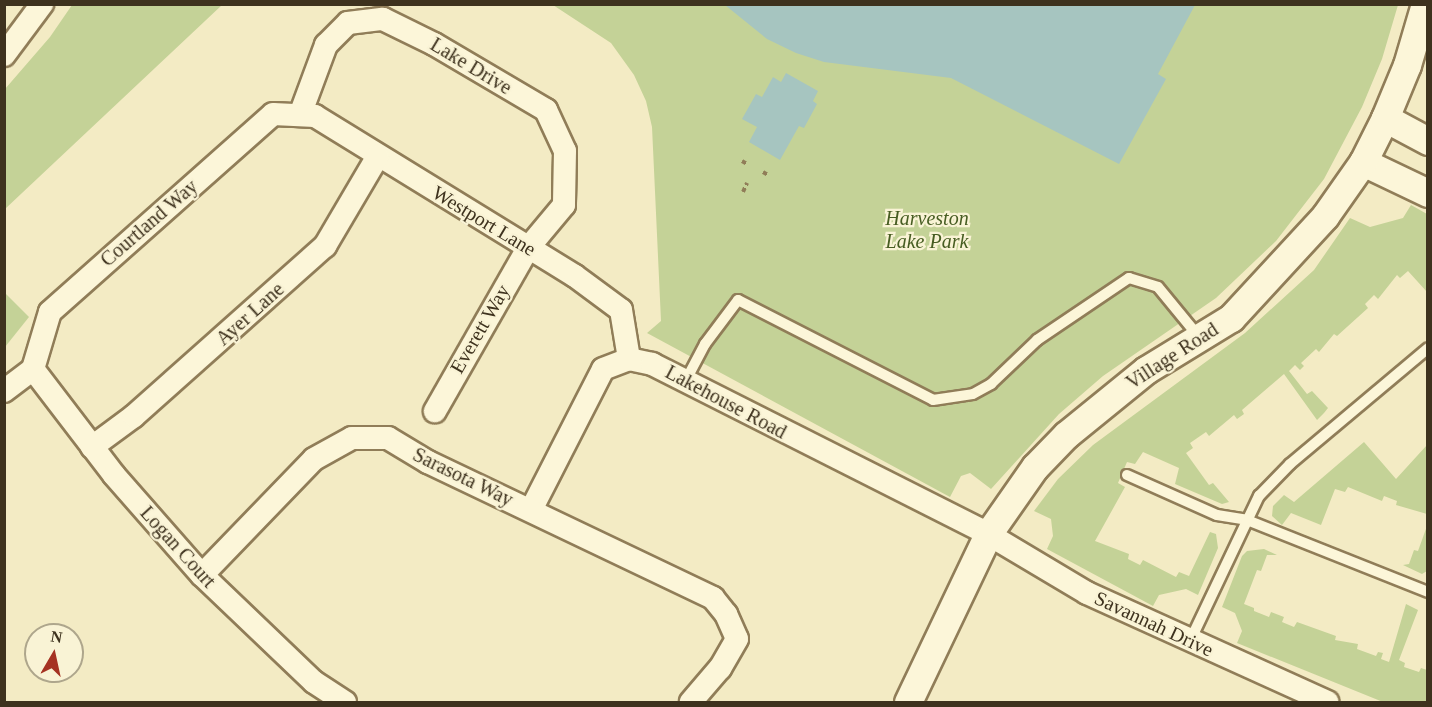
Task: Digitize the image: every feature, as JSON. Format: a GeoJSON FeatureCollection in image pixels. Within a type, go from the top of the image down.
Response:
{"type":"FeatureCollection","features":[{"type":"Feature","properties":{"kind":"street"},"geometry":{"type":"LineString","coordinates":[[4,55],[42,4]]}},
{"type":"Feature","properties":{"kind":"street","name":"Village Road"},"geometry":{"type":"LineString","coordinates":[[908,702],[988,534],[1035,467],[1066,435],[1146,370],[1201,340],[1231,318],[1289,257],[1363,162],[1385,118],[1407,65],[1425,4]]}},
{"type":"Feature","properties":{"kind":"street","name":"Lake Drive"},"geometry":{"type":"LineString","coordinates":[[300,115],[326,45],[348,23],[383,19],[434,44],[546,110],[565,151],[564,205],[528,248]]}},
{"type":"Feature","properties":{"kind":"street","name":"Courtland Way"},"geometry":{"type":"LineString","coordinates":[[33,369],[50,312],[68,294],[273,114],[300,115]]}},
{"type":"Feature","properties":{"kind":"street","name":"Westport Lane"},"geometry":{"type":"LineString","coordinates":[[300,115],[315,116],[528,248],[621,310],[629,359]]}},
{"type":"Feature","properties":{"kind":"street"},"geometry":{"type":"LineString","coordinates":[[1385,118],[1428,141]]}},
{"type":"Feature","properties":{"kind":"street","name":"Ayer Lane"},"geometry":{"type":"LineString","coordinates":[[92,447],[143,409],[325,246],[378,156]]}},
{"type":"Feature","properties":{"kind":"street"},"geometry":{"type":"LineString","coordinates":[[1363,162],[1428,193]]}},
{"type":"Feature","properties":{"kind":"street","name":"Everett Way"},"geometry":{"type":"LineString","coordinates":[[435,411],[528,248]]}},
{"type":"Feature","properties":{"kind":"street"},"geometry":{"type":"LineString","coordinates":[[531,510],[603,369],[629,359]]}},
{"type":"Feature","properties":{"kind":"street","name":"Lakehouse Road"},"geometry":{"type":"LineString","coordinates":[[629,359],[652,364],[686,380],[804,444],[988,534]]}},
{"type":"Feature","properties":{"kind":"street"},"geometry":{"type":"LineString","coordinates":[[4,391],[33,369]]}},
{"type":"Feature","properties":{"kind":"street","name":"Logan Court"},"geometry":{"type":"LineString","coordinates":[[33,369],[92,447],[202,575],[314,682],[345,702]]}},
{"type":"Feature","properties":{"kind":"street","name":"Sarasota Way"},"geometry":{"type":"LineString","coordinates":[[202,575],[314,459],[352,438],[388,438],[428,462],[713,598],[726,614],[736,639],[720,668],[691,702]]}},
{"type":"Feature","properties":{"kind":"street","name":"Savannah Drive"},"geometry":{"type":"LineString","coordinates":[[988,534],[1087,593],[1327,702]]}},
{"type":"Feature","properties":{"kind":"lane"},"geometry":{"type":"LineString","coordinates":[[686,380],[705,344],[738,300],[933,400],[973,394],[991,384],[1036,340],[1130,278],[1158,287],[1201,340]]}},
{"type":"Feature","properties":{"kind":"lane"},"geometry":{"type":"LineString","coordinates":[[1190,641],[1259,496],[1290,464],[1428,348]]}},
{"type":"Feature","properties":{"kind":"lane"},"geometry":{"type":"LineString","coordinates":[[1127,475],[1217,515],[1247,520],[1428,592]]}},
{"type":"Feature","properties":{"kind":"path"},"geometry":{"type":"LineString","coordinates":[[763,172],[768,175]]}},
{"type":"Feature","properties":{"kind":"path"},"geometry":{"type":"LineString","coordinates":[[743,192],[747,183]]}},
{"type":"Feature","properties":{"kind":"green space"},"geometry":{"type":"Polygon","coordinates":[[[72,5],[222,5],[5,209],[5,89],[50,37],[72,5]]]}},
{"type":"Feature","properties":{"kind":"green space","name":"Harveston Lake Park"},"geometry":{"type":"Polygon","coordinates":[[[553,5],[1398,5],[1382,59],[1362,107],[1324,179],[1276,241],[1216,298],[1103,376],[1059,414],[991,489],[970,473],[961,476],[950,497],[647,333],[661,321],[652,127],[646,101],[634,75],[611,43],[553,5]]]}},
{"type":"Feature","properties":{"kind":"green space"},"geometry":{"type":"Polygon","coordinates":[[[1411,205],[1427,214],[1427,292],[1408,271],[1400,278],[1397,275],[1378,299],[1374,295],[1365,304],[1368,308],[1337,336],[1334,334],[1319,352],[1316,349],[1301,363],[1304,366],[1300,370],[1295,365],[1289,371],[1307,394],[1312,391],[1328,408],[1324,413],[1317,420],[1284,374],[1242,410],[1244,414],[1237,419],[1234,415],[1209,436],[1206,432],[1190,443],[1193,448],[1186,453],[1209,485],[1213,483],[1229,502],[1222,504],[1175,484],[1179,468],[1143,452],[1135,464],[1127,462],[1118,483],[1125,487],[1095,541],[1129,554],[1128,559],[1140,565],[1143,560],[1176,577],[1179,572],[1189,576],[1210,532],[1216,534],[1218,548],[1198,595],[1186,589],[1159,595],[1153,606],[1047,549],[1053,536],[1051,519],[1034,511],[1058,479],[1093,445],[1245,333],[1314,270],[1350,218],[1370,227],[1403,218],[1411,205]]]}},
{"type":"Feature","properties":{"kind":"green space"},"geometry":{"type":"Polygon","coordinates":[[[5,293],[29,317],[4,347],[5,293]]]}},
{"type":"Feature","properties":{"kind":"green space"},"geometry":{"type":"Polygon","coordinates":[[[1364,442],[1396,479],[1427,445],[1427,514],[1396,505],[1397,501],[1384,496],[1382,501],[1348,487],[1345,492],[1335,489],[1321,525],[1291,513],[1282,525],[1272,516],[1273,506],[1284,495],[1294,502],[1364,442]]]}},
{"type":"Feature","properties":{"kind":"green space"},"geometry":{"type":"Polygon","coordinates":[[[1427,526],[1427,571],[1422,574],[1403,565],[1409,564],[1414,550],[1418,551],[1427,526]]]}},
{"type":"Feature","properties":{"kind":"green space"},"geometry":{"type":"Polygon","coordinates":[[[1264,549],[1277,555],[1267,555],[1261,571],[1257,570],[1244,604],[1269,617],[1271,612],[1284,617],[1282,622],[1294,627],[1297,622],[1336,636],[1335,640],[1358,644],[1357,649],[1376,656],[1378,652],[1383,653],[1381,659],[1389,662],[1406,604],[1418,610],[1399,660],[1405,663],[1404,667],[1419,672],[1421,668],[1427,670],[1427,702],[1383,702],[1237,643],[1242,631],[1235,613],[1222,607],[1242,556],[1247,551],[1264,549]]]}},
{"type":"Feature","properties":{"kind":"water"},"geometry":{"type":"Polygon","coordinates":[[[725,5],[1195,5],[1158,74],[1166,79],[1119,164],[951,78],[824,62],[796,53],[767,39],[725,5]]]}},
{"type":"Feature","properties":{"kind":"water"},"geometry":{"type":"Polygon","coordinates":[[[786,73],[818,91],[813,101],[817,104],[804,128],[799,126],[780,160],[749,142],[757,127],[742,119],[756,94],[762,97],[773,77],[781,82],[786,73]]]}}]}
